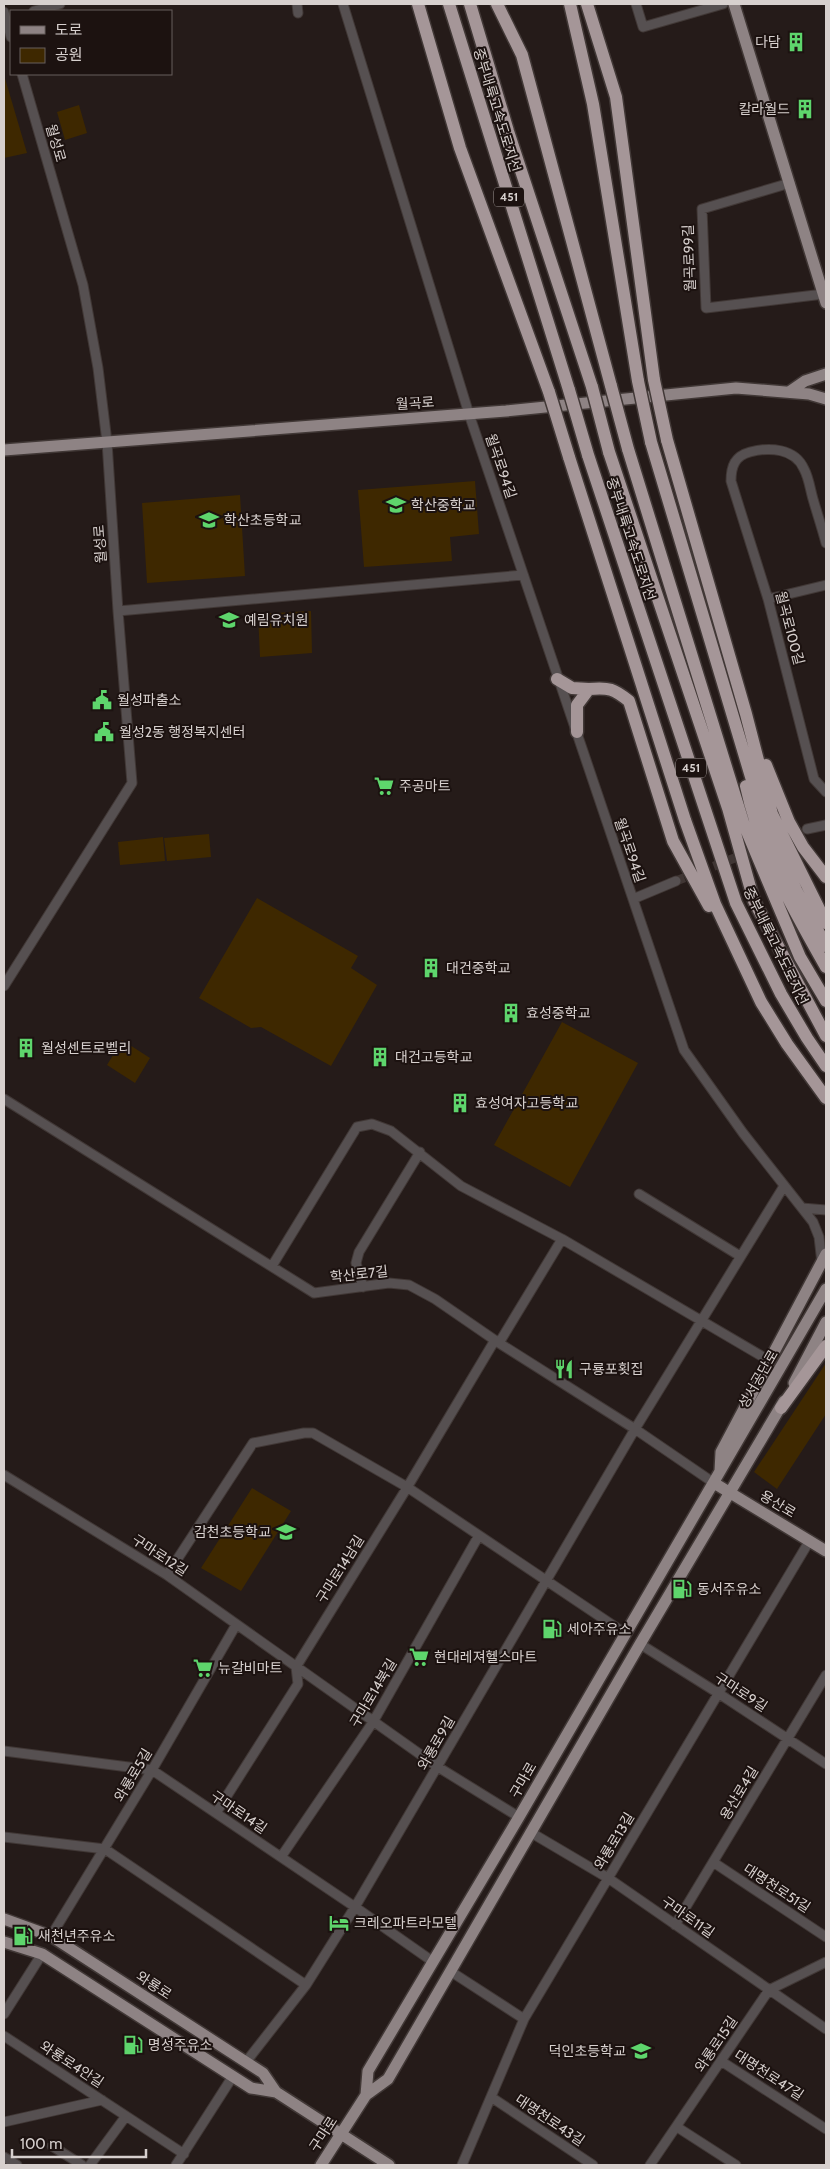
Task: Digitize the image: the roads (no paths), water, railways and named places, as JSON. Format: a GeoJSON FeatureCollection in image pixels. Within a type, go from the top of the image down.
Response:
{"type":"FeatureCollection","features":[{"type":"Feature","properties":{"kind":"highway"},"geometry":{"type":"LineString","coordinates":[[418,4],[460,148],[549,392],[688,829],[715,904],[761,1002]]}},
{"type":"Feature","properties":{"kind":"highway","name":"중부내륙고속도로지선"},"geometry":{"type":"LineString","coordinates":[[449,4],[588,455],[736,903],[781,994],[826,1066]]}},
{"type":"Feature","properties":{"kind":"highway","name":"중부내륙고속도로지선"},"geometry":{"type":"LineString","coordinates":[[470,4],[508,131],[592,388],[609,452],[728,808],[754,901],[826,1036]]}},
{"type":"Feature","properties":{"kind":"highway"},"geometry":{"type":"LineString","coordinates":[[497,4],[522,55],[628,449],[743,822],[800,957],[826,1001]]}},
{"type":"Feature","properties":{"kind":"highway"},"geometry":{"type":"LineString","coordinates":[[570,4],[593,104],[638,381],[651,442],[763,817],[796,890],[826,946]]}},
{"type":"Feature","properties":{"kind":"highway"},"geometry":{"type":"LineString","coordinates":[[587,4],[616,97],[654,380],[667,440],[746,714],[772,814],[826,923]]}},
{"type":"Feature","properties":{"kind":"highway"},"geometry":{"type":"LineString","coordinates":[[557,679],[572,688],[615,690],[629,702],[673,841],[761,1002],[787,1044],[826,1098]]}},
{"type":"Feature","properties":{"kind":"highway"},"geometry":{"type":"LineString","coordinates":[[577,732],[577,704],[589,690]]}},
{"type":"Feature","properties":{"kind":"highway"},"geometry":{"type":"LineString","coordinates":[[728,696],[753,818],[785,895],[826,967]]}},
{"type":"Feature","properties":{"kind":"highway"},"geometry":{"type":"LineString","coordinates":[[746,714],[788,822],[803,847],[826,876]]}},
{"type":"Feature","properties":{"kind":"highway"},"geometry":{"type":"LineString","coordinates":[[781,1408],[826,1346]]}},
{"type":"Feature","properties":{"kind":"main road","name":"월곡로99길"},"geometry":{"type":"LineString","coordinates":[[734,4],[825,298]]}},
{"type":"Feature","properties":{"kind":"main road"},"geometry":{"type":"LineString","coordinates":[[789,392],[805,381],[826,374]]}},
{"type":"Feature","properties":{"kind":"main road","name":"월곡로"},"geometry":{"type":"LineString","coordinates":[[4,450],[469,414],[736,388],[809,394],[826,399]]}},
{"type":"Feature","properties":{"kind":"main road"},"geometry":{"type":"LineString","coordinates":[[717,1478],[721,1452],[824,1258]]}},
{"type":"Feature","properties":{"kind":"main road","name":"성서공단로"},"geometry":{"type":"LineString","coordinates":[[717,1478],[826,1289]]}},
{"type":"Feature","properties":{"kind":"main road"},"geometry":{"type":"LineString","coordinates":[[731,1493],[781,1408],[826,1322]]}},
{"type":"Feature","properties":{"kind":"main road","name":"용산로"},"geometry":{"type":"LineString","coordinates":[[717,1478],[731,1493],[826,1551]]}},
{"type":"Feature","properties":{"kind":"main road","name":"구마로"},"geometry":{"type":"LineString","coordinates":[[366,2095],[368,2071],[717,1478]]}},
{"type":"Feature","properties":{"kind":"main road","name":"구마로"},"geometry":{"type":"LineString","coordinates":[[321,2165],[366,2095],[388,2079],[640,1644],[731,1493]]}},
{"type":"Feature","properties":{"kind":"main road","name":"와룡로"},"geometry":{"type":"LineString","coordinates":[[4,1919],[51,1936],[263,2073],[276,2092],[341,2136],[389,2165]]}},
{"type":"Feature","properties":{"kind":"main road","name":"와룡로"},"geometry":{"type":"LineString","coordinates":[[4,1942],[42,1954],[251,2088],[276,2092]]}},
{"type":"Feature","properties":{"kind":"street"},"geometry":{"type":"LineString","coordinates":[[38,10],[60,4]]}},
{"type":"Feature","properties":{"kind":"street","name":"월곡로94길"},"geometry":{"type":"LineString","coordinates":[[343,4],[469,414],[684,1050],[784,1186],[813,1222],[824,1258]]}},
{"type":"Feature","properties":{"kind":"street"},"geometry":{"type":"LineString","coordinates":[[636,4],[643,27],[723,4]]}},
{"type":"Feature","properties":{"kind":"street"},"geometry":{"type":"LineString","coordinates":[[6,18],[10,33]]}},
{"type":"Feature","properties":{"kind":"street","name":"월성로"},"geometry":{"type":"LineString","coordinates":[[4,986],[132,783],[107,442],[98,368],[83,284],[22,75]]}},
{"type":"Feature","properties":{"kind":"street","name":"월곡로99길"},"geometry":{"type":"LineString","coordinates":[[790,183],[702,209],[706,308],[825,298]]}},
{"type":"Feature","properties":{"kind":"street","name":"월곡로100길"},"geometry":{"type":"LineString","coordinates":[[826,543],[804,468],[794,457],[778,449],[764,448],[746,453],[737,458],[731,468],[731,481],[768,599],[814,779],[826,792]]}},
{"type":"Feature","properties":{"kind":"street"},"geometry":{"type":"LineString","coordinates":[[118,611],[523,575]]}},
{"type":"Feature","properties":{"kind":"street"},"geometry":{"type":"LineString","coordinates":[[768,599],[826,586]]}},
{"type":"Feature","properties":{"kind":"street"},"geometry":{"type":"LineString","coordinates":[[807,828],[826,825]]}},
{"type":"Feature","properties":{"kind":"street"},"geometry":{"type":"LineString","coordinates":[[632,898],[676,881]]}},
{"type":"Feature","properties":{"kind":"street","name":"학산로7길"},"geometry":{"type":"LineString","coordinates":[[4,1099],[314,1293],[389,1283],[409,1285],[435,1299],[497,1342],[635,1429],[717,1478]]}},
{"type":"Feature","properties":{"kind":"street"},"geometry":{"type":"LineString","coordinates":[[272,1266],[357,1127],[372,1124],[391,1131],[461,1186],[562,1239],[770,1361]]}},
{"type":"Feature","properties":{"kind":"street"},"geometry":{"type":"LineString","coordinates":[[363,1287],[356,1263],[359,1252],[420,1152]]}},
{"type":"Feature","properties":{"kind":"street","name":"와룡로9길"},"geometry":{"type":"LineString","coordinates":[[246,2062],[306,1985],[355,1906],[635,1429],[784,1186]]}},
{"type":"Feature","properties":{"kind":"street"},"geometry":{"type":"LineString","coordinates":[[639,1194],[740,1256]]}},
{"type":"Feature","properties":{"kind":"street"},"geometry":{"type":"LineString","coordinates":[[802,1208],[826,1210]]}},
{"type":"Feature","properties":{"kind":"street","name":"구마로14남길"},"geometry":{"type":"LineString","coordinates":[[216,1813],[298,1684],[296,1667],[562,1239]]}},
{"type":"Feature","properties":{"kind":"street"},"geometry":{"type":"LineString","coordinates":[[167,1575],[253,1443],[313,1432],[407,1487],[478,1537],[626,1634]]}},
{"type":"Feature","properties":{"kind":"street","name":"구마로12길"},"geometry":{"type":"LineString","coordinates":[[4,1475],[167,1575],[438,1767],[519,1816]]}},
{"type":"Feature","properties":{"kind":"street","name":"구마로14북길"},"geometry":{"type":"LineString","coordinates":[[282,1857],[373,1722],[478,1537]]}},
{"type":"Feature","properties":{"kind":"street","name":"와룡로13길"},"geometry":{"type":"LineString","coordinates":[[462,2165],[524,2019],[810,1540]]}},
{"type":"Feature","properties":{"kind":"street","name":"와룡로5길"},"geometry":{"type":"LineString","coordinates":[[51,1936],[152,1770],[236,1625]]}},
{"type":"Feature","properties":{"kind":"street","name":"구마로9길"},"geometry":{"type":"LineString","coordinates":[[640,1644],[826,1764]]}},
{"type":"Feature","properties":{"kind":"street","name":"용산로4길"},"geometry":{"type":"LineString","coordinates":[[675,1925],[826,1675]]}},
{"type":"Feature","properties":{"kind":"street","name":"구마로14길"},"geometry":{"type":"LineString","coordinates":[[4,1751],[152,1770],[355,1906],[432,1962]]}},
{"type":"Feature","properties":{"kind":"street","name":"구마로11길"},"geometry":{"type":"LineString","coordinates":[[530,1832],[608,1878],[826,2029]]}},
{"type":"Feature","properties":{"kind":"street"},"geometry":{"type":"LineString","coordinates":[[4,1837],[105,1849],[306,1985]]}},
{"type":"Feature","properties":{"kind":"street","name":"대명천로51길"},"geometry":{"type":"LineString","coordinates":[[713,1862],[826,1937]]}},
{"type":"Feature","properties":{"kind":"street"},"geometry":{"type":"LineString","coordinates":[[4,2014],[42,1954]]}},
{"type":"Feature","properties":{"kind":"street","name":"와룡로15길"},"geometry":{"type":"LineString","coordinates":[[650,2165],[769,1990],[826,1962]]}},
{"type":"Feature","properties":{"kind":"street"},"geometry":{"type":"LineString","coordinates":[[450,1971],[524,2019]]}},
{"type":"Feature","properties":{"kind":"street","name":"와룡로4안길"},"geometry":{"type":"LineString","coordinates":[[4,2036],[184,2154]]}},
{"type":"Feature","properties":{"kind":"street","name":"대명천로47길"},"geometry":{"type":"LineString","coordinates":[[721,2061],[826,2129]]}},
{"type":"Feature","properties":{"kind":"street"},"geometry":{"type":"LineString","coordinates":[[176,2165],[234,2076]]}},
{"type":"Feature","properties":{"kind":"street","name":"대명천로43길"},"geometry":{"type":"LineString","coordinates":[[491,2097],[593,2165]]}},
{"type":"Feature","properties":{"kind":"street"},"geometry":{"type":"LineString","coordinates":[[4,2122],[102,2100]]}},
{"type":"Feature","properties":{"kind":"street"},"geometry":{"type":"LineString","coordinates":[[90,2165],[126,2116]]}},
{"type":"Feature","properties":{"kind":"street"},"geometry":{"type":"LineString","coordinates":[[677,2127],[736,2165]]}},
{"type":"Feature","properties":{"kind":"street"},"geometry":{"type":"LineString","coordinates":[[52,2146],[82,2165]]}},
{"type":"Feature","properties":{"kind":"street"},"geometry":{"type":"LineString","coordinates":[[4,2156],[17,2165]]}},
{"type":"Feature","properties":{"kind":"tunnel"},"geometry":{"type":"LineString","coordinates":[[676,881],[760,848]]}},
{"type":"Feature","properties":{"kind":"place","name":"다담"},"geometry":{"type":"Point","coordinates":[796,42]}},
{"type":"Feature","properties":{"kind":"place","name":"칼라월드"},"geometry":{"type":"Point","coordinates":[805,109]}},
{"type":"Feature","properties":{"kind":"place","name":"학산중학교"},"geometry":{"type":"Point","coordinates":[396,505]}},
{"type":"Feature","properties":{"kind":"place","name":"학산초등학교"},"geometry":{"type":"Point","coordinates":[209,520]}},
{"type":"Feature","properties":{"kind":"place","name":"예림유치원"},"geometry":{"type":"Point","coordinates":[229,620]}},
{"type":"Feature","properties":{"kind":"place","name":"월성파출소"},"geometry":{"type":"Point","coordinates":[102,700]}},
{"type":"Feature","properties":{"kind":"place","name":"월성2동 행정복지센터"},"geometry":{"type":"Point","coordinates":[104,732]}},
{"type":"Feature","properties":{"kind":"place","name":"주공마트"},"geometry":{"type":"Point","coordinates":[384,786]}},
{"type":"Feature","properties":{"kind":"place","name":"대건중학교"},"geometry":{"type":"Point","coordinates":[431,968]}},
{"type":"Feature","properties":{"kind":"place","name":"효성중학교"},"geometry":{"type":"Point","coordinates":[511,1013]}},
{"type":"Feature","properties":{"kind":"place","name":"월성센트로벨리"},"geometry":{"type":"Point","coordinates":[26,1048]}},
{"type":"Feature","properties":{"kind":"place","name":"대건고등학교"},"geometry":{"type":"Point","coordinates":[380,1057]}},
{"type":"Feature","properties":{"kind":"place","name":"효성여자고등학교"},"geometry":{"type":"Point","coordinates":[460,1103]}},
{"type":"Feature","properties":{"kind":"place","name":"구룡포횟집"},"geometry":{"type":"Point","coordinates":[564,1369]}},
{"type":"Feature","properties":{"kind":"place","name":"감천초등학교"},"geometry":{"type":"Point","coordinates":[286,1532]}},
{"type":"Feature","properties":{"kind":"place","name":"동서주유소"},"geometry":{"type":"Point","coordinates":[682,1589]}},
{"type":"Feature","properties":{"kind":"place","name":"세아주유소"},"geometry":{"type":"Point","coordinates":[552,1629]}},
{"type":"Feature","properties":{"kind":"place","name":"현대레져헬스마트"},"geometry":{"type":"Point","coordinates":[419,1657]}},
{"type":"Feature","properties":{"kind":"place","name":"뉴갈비마트"},"geometry":{"type":"Point","coordinates":[203,1668]}},
{"type":"Feature","properties":{"kind":"place","name":"크레오파트라모텔"},"geometry":{"type":"Point","coordinates":[339,1923]}},
{"type":"Feature","properties":{"kind":"place","name":"새천년주유소"},"geometry":{"type":"Point","coordinates":[23,1936]}},
{"type":"Feature","properties":{"kind":"place","name":"명성주유소"},"geometry":{"type":"Point","coordinates":[133,2045]}},
{"type":"Feature","properties":{"kind":"place","name":"덕인초등학교"},"geometry":{"type":"Point","coordinates":[641,2051]}}]}
